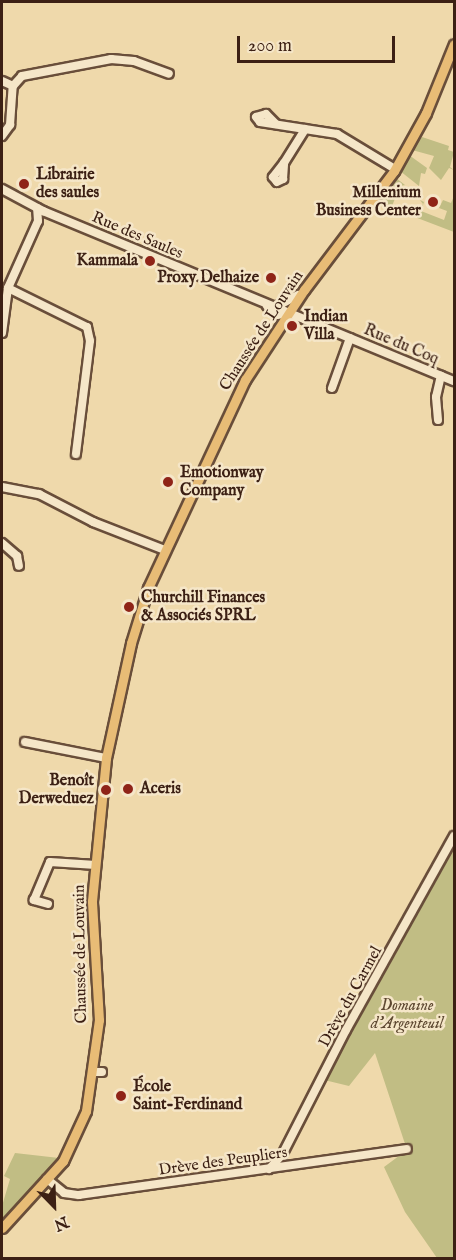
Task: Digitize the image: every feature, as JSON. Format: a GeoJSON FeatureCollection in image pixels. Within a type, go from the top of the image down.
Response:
{"type":"FeatureCollection","features":[{"type":"Feature","properties":{"kind":"main road","name":"Chaussée de Louvain"},"geometry":{"type":"LineString","coordinates":[[2,1228],[47,1179],[78,1135],[98,1072],[99,1020],[93,922],[96,865],[106,758],[133,633],[165,550],[245,380],[304,290],[395,169],[426,113],[454,44]]}},
{"type":"Feature","properties":{"kind":"street"},"geometry":{"type":"LineString","coordinates":[[2,136],[10,125],[13,86],[22,76],[111,59],[134,61],[169,74]]}},
{"type":"Feature","properties":{"kind":"street"},"geometry":{"type":"LineString","coordinates":[[2,81],[13,86]]}},
{"type":"Feature","properties":{"kind":"street"},"geometry":{"type":"LineString","coordinates":[[276,124],[337,134],[395,169]]}},
{"type":"Feature","properties":{"kind":"street"},"geometry":{"type":"LineString","coordinates":[[284,163],[304,129]]}},
{"type":"Feature","properties":{"kind":"street","name":"Rue des Saules"},"geometry":{"type":"LineString","coordinates":[[2,189],[37,208],[264,303],[275,310],[288,313]]}},
{"type":"Feature","properties":{"kind":"street"},"geometry":{"type":"LineString","coordinates":[[2,333],[8,288],[38,221],[37,208]]}},
{"type":"Feature","properties":{"kind":"street"},"geometry":{"type":"LineString","coordinates":[[38,221],[49,213]]}},
{"type":"Feature","properties":{"kind":"street"},"geometry":{"type":"LineString","coordinates":[[8,288],[87,327],[90,341],[76,454]]}},
{"type":"Feature","properties":{"kind":"street"},"geometry":{"type":"LineString","coordinates":[[276,331],[275,310],[304,290]]}},
{"type":"Feature","properties":{"kind":"street","name":"Rue du Coq"},"geometry":{"type":"LineString","coordinates":[[288,313],[454,381]]}},
{"type":"Feature","properties":{"kind":"street","name":"Rue du Coq"},"geometry":{"type":"LineString","coordinates":[[332,388],[350,338]]}},
{"type":"Feature","properties":{"kind":"street","name":"Rue du Coq"},"geometry":{"type":"LineString","coordinates":[[438,420],[436,397],[441,376]]}},
{"type":"Feature","properties":{"kind":"street"},"geometry":{"type":"LineString","coordinates":[[2,487],[39,494],[93,522],[165,550]]}},
{"type":"Feature","properties":{"kind":"street"},"geometry":{"type":"LineString","coordinates":[[2,543],[17,556],[19,566]]}},
{"type":"Feature","properties":{"kind":"street"},"geometry":{"type":"LineString","coordinates":[[26,742],[106,758]]}},
{"type":"Feature","properties":{"kind":"street","name":"Drève du Carmel"},"geometry":{"type":"LineString","coordinates":[[269,1169],[282,1155],[345,1030],[454,836]]}},
{"type":"Feature","properties":{"kind":"street"},"geometry":{"type":"LineString","coordinates":[[48,904],[34,900],[50,862],[96,865]]}},
{"type":"Feature","properties":{"kind":"street","name":"Drève des Peupliers"},"geometry":{"type":"LineString","coordinates":[[47,1179],[64,1193],[79,1195],[407,1149]]}},
{"type":"Feature","properties":{"kind":"green space"},"geometry":{"type":"Polygon","coordinates":[[[422,137],[449,146],[448,150],[454,152],[450,167],[454,170],[449,168],[441,180],[429,168],[434,156],[412,150],[422,137]]]}},
{"type":"Feature","properties":{"kind":"green space"},"geometry":{"type":"Polygon","coordinates":[[[409,155],[427,168],[425,174],[421,173],[419,186],[400,171],[409,155]]]}},
{"type":"Feature","properties":{"kind":"green space"},"geometry":{"type":"Polygon","coordinates":[[[396,178],[405,185],[400,186],[392,206],[416,217],[423,204],[420,200],[424,202],[421,211],[444,220],[447,211],[439,208],[443,200],[451,203],[454,196],[454,232],[378,203],[396,178]]]}},
{"type":"Feature","properties":{"kind":"green space","name":"Domaine d'Argenteuil"},"geometry":{"type":"Polygon","coordinates":[[[454,835],[454,1258],[437,1258],[405,1212],[384,1167],[407,1150],[375,1053],[349,1086],[316,1078],[454,835]]]}},
{"type":"Feature","properties":{"kind":"green space"},"geometry":{"type":"Polygon","coordinates":[[[15,1153],[59,1158],[2,1221],[2,1206],[10,1179],[4,1176],[15,1153]]]}},
{"type":"Feature","properties":{"kind":"place","name":"Librairie des saules"},"geometry":{"type":"Point","coordinates":[24,184]}},
{"type":"Feature","properties":{"kind":"place","name":"Millenium Business Center"},"geometry":{"type":"Point","coordinates":[433,202]}},
{"type":"Feature","properties":{"kind":"place","name":"Kammala"},"geometry":{"type":"Point","coordinates":[150,261]}},
{"type":"Feature","properties":{"kind":"place","name":"Proxy Delhaize"},"geometry":{"type":"Point","coordinates":[271,278]}},
{"type":"Feature","properties":{"kind":"place","name":"Indian Villa"},"geometry":{"type":"Point","coordinates":[292,326]}},
{"type":"Feature","properties":{"kind":"place","name":"Emotionway Company"},"geometry":{"type":"Point","coordinates":[168,482]}},
{"type":"Feature","properties":{"kind":"place","name":"Churchill Finances & Associés SPRL"},"geometry":{"type":"Point","coordinates":[129,607]}},
{"type":"Feature","properties":{"kind":"place","name":"Aceris"},"geometry":{"type":"Point","coordinates":[128,789]}},
{"type":"Feature","properties":{"kind":"place","name":"Benoît Derweduez"},"geometry":{"type":"Point","coordinates":[106,790]}},
{"type":"Feature","properties":{"kind":"place","name":"École Saint-Ferdinand"},"geometry":{"type":"Point","coordinates":[121,1096]}}]}
